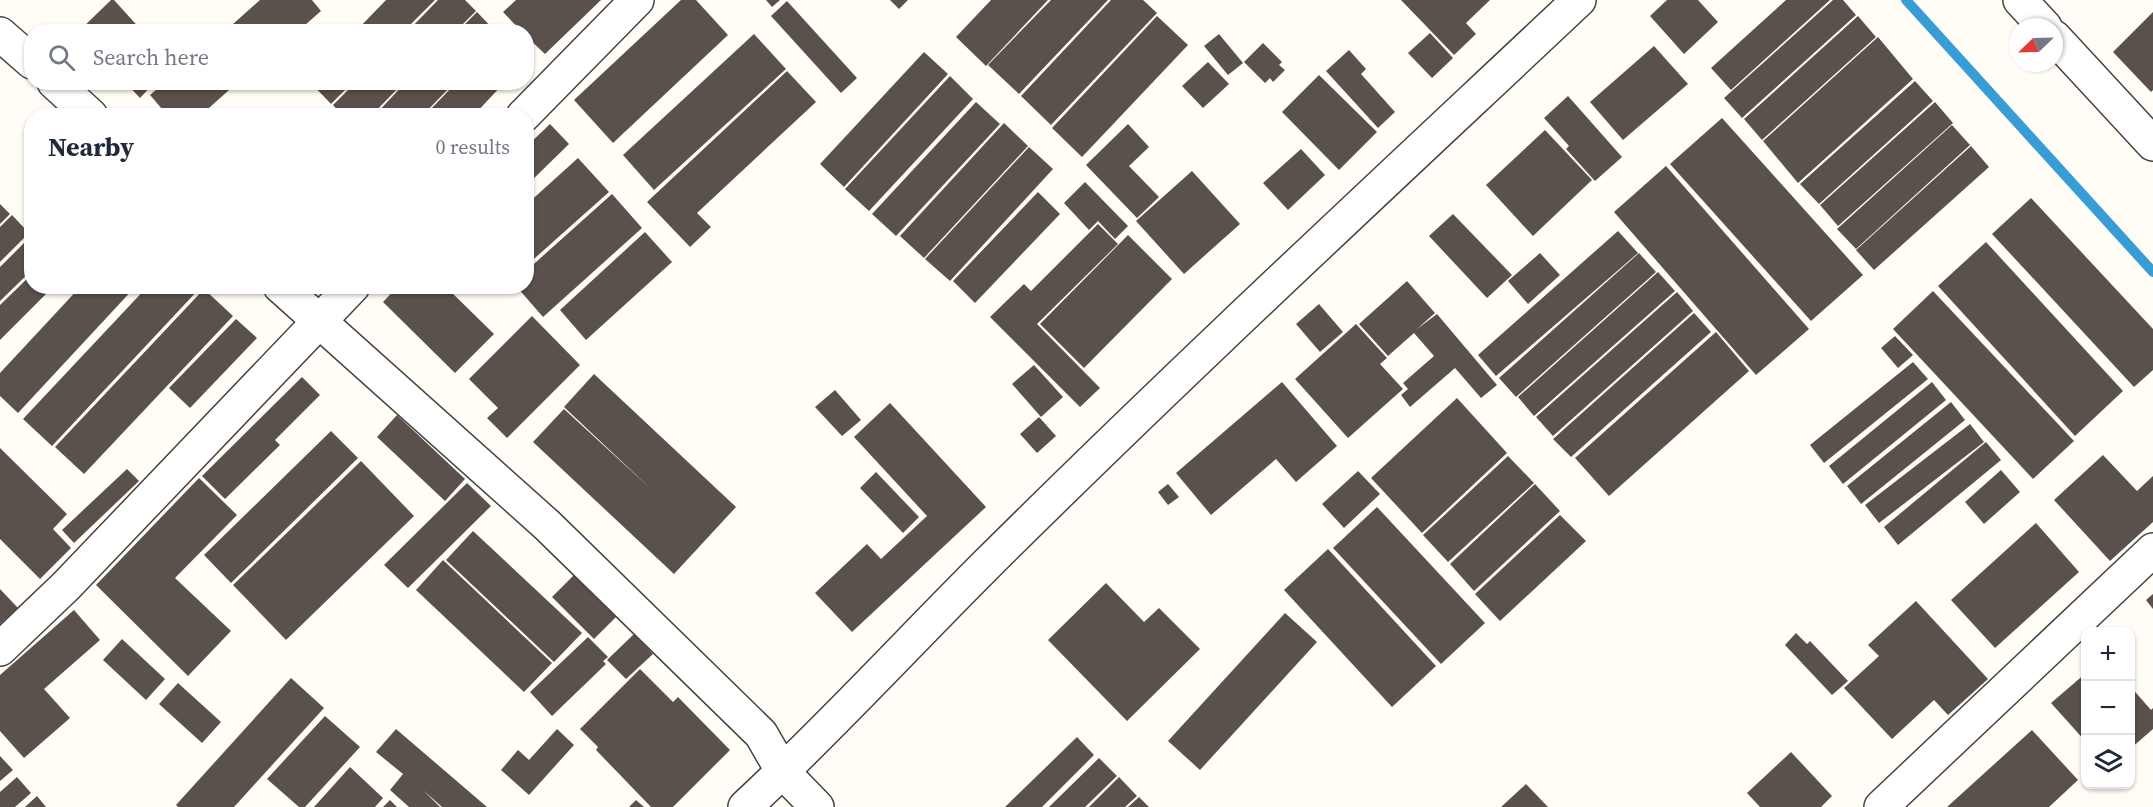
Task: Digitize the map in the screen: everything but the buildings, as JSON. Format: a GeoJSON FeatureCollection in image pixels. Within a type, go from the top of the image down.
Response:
{"type":"FeatureCollection","features":[{"type":"Feature","properties":{"kind":"street"},"geometry":{"type":"LineString","coordinates":[[531,108],[637,0]]}},
{"type":"Feature","properties":{"kind":"street"},"geometry":{"type":"LineString","coordinates":[[745,807],[783,772],[984,567],[1204,352],[1579,0]]}},
{"type":"Feature","properties":{"kind":"street"},"geometry":{"type":"LineString","coordinates":[[2020,0],[2037,18]]}},
{"type":"Feature","properties":{"kind":"street"},"geometry":{"type":"LineString","coordinates":[[0,34],[24,55]]}},
{"type":"Feature","properties":{"kind":"street"},"geometry":{"type":"LineString","coordinates":[[2063,47],[2153,144]]}},
{"type":"Feature","properties":{"kind":"street"},"geometry":{"type":"LineString","coordinates":[[63,90],[82,108]]}},
{"type":"Feature","properties":{"kind":"street"},"geometry":{"type":"LineString","coordinates":[[289,294],[547,525],[761,734],[783,772],[817,807]]}},
{"type":"Feature","properties":{"kind":"street"},"geometry":{"type":"LineString","coordinates":[[0,649],[66,586],[345,294]]}},
{"type":"Feature","properties":{"kind":"street"},"geometry":{"type":"LineString","coordinates":[[1881,807],[2153,550]]}},
{"type":"Feature","properties":{"kind":"waterway"},"geometry":{"type":"LineString","coordinates":[[1906,0],[2153,272]]}}]}
